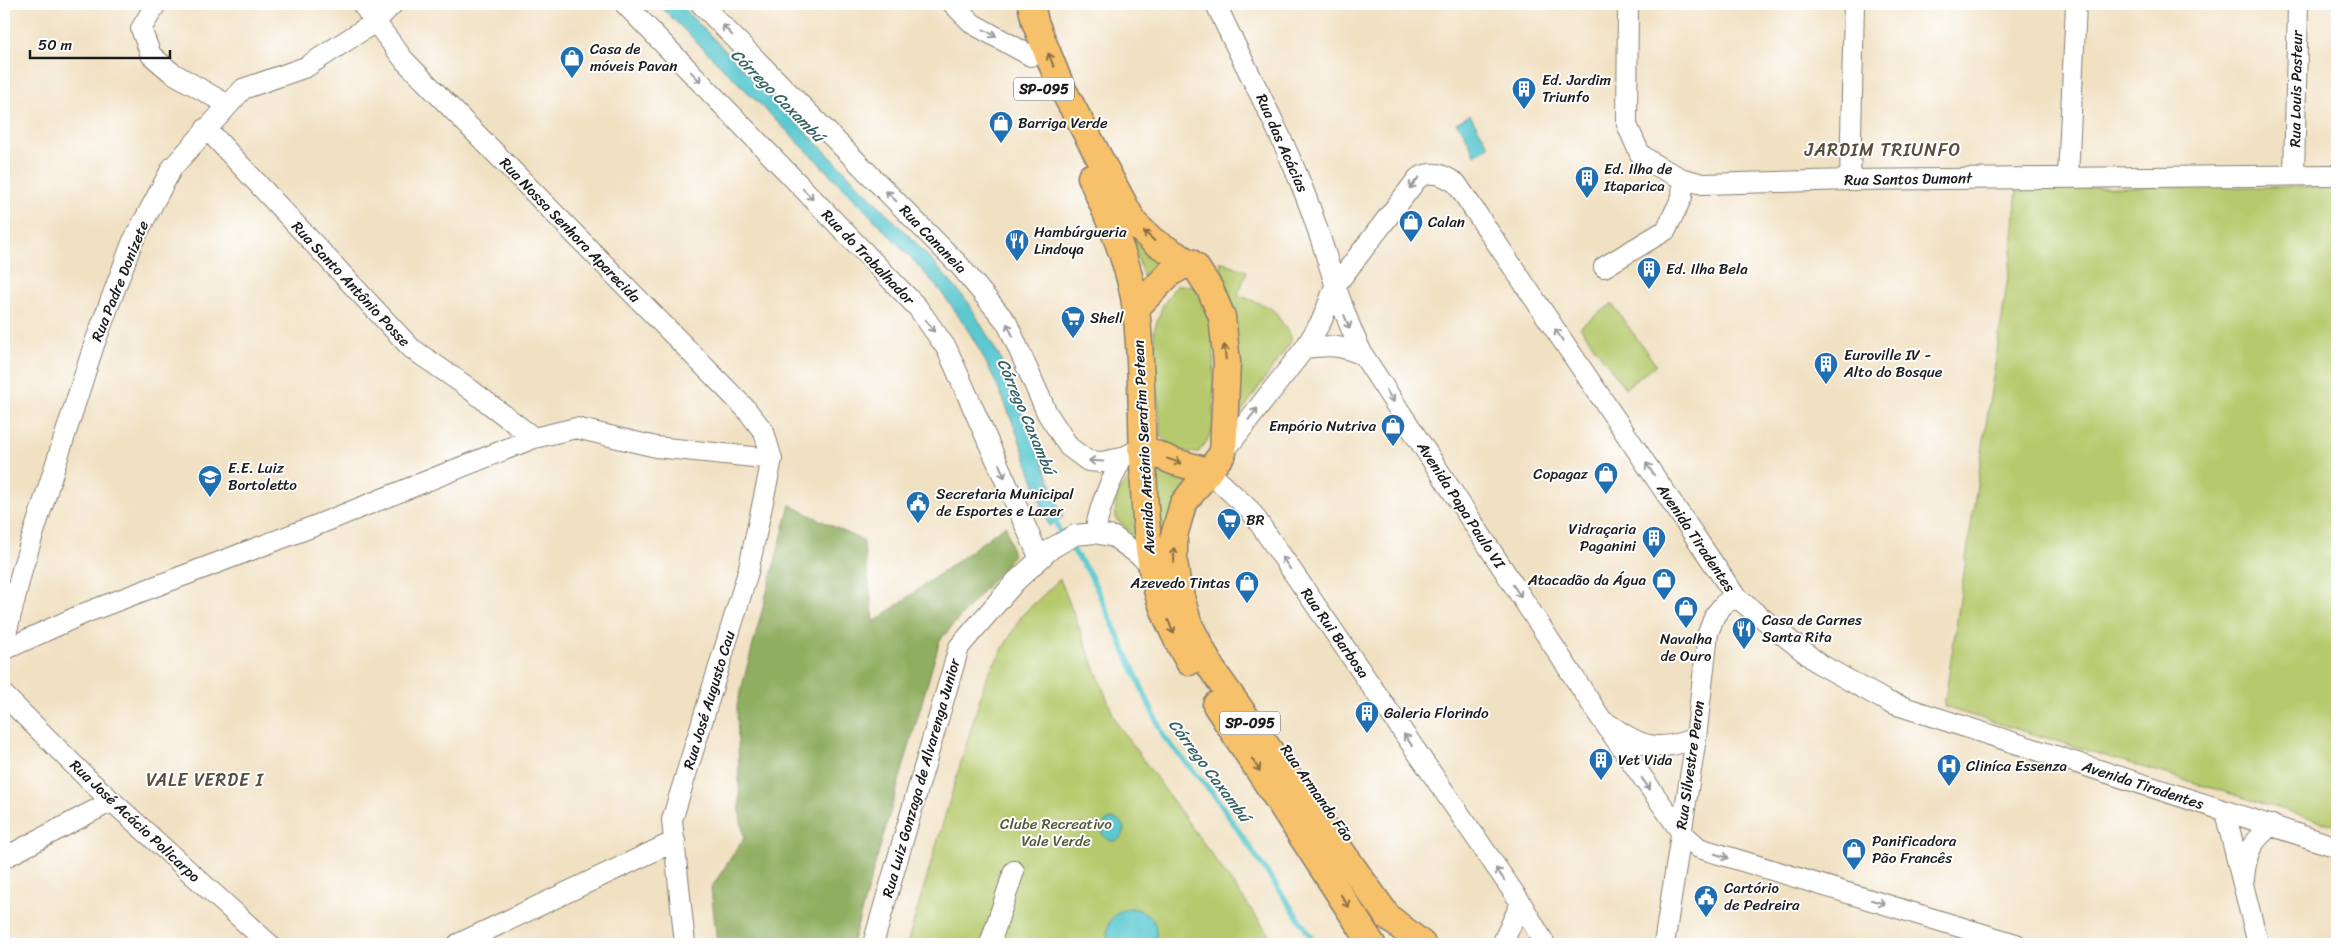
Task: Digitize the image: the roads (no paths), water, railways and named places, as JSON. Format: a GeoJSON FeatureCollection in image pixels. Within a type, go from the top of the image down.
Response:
{"type":"FeatureCollection","features":[{"type":"Feature","properties":{"kind":"main road","name":"Avenida Antônio Serafim Petean"},"geometry":{"type":"LineString","coordinates":[[1013,4],[1019,27],[1045,91],[1087,168],[1119,240],[1136,308],[1132,453],[1151,564],[1172,630],[1199,678],[1372,944]]}},
{"type":"Feature","properties":{"kind":"main road","name":"SP-095"},"geometry":{"type":"LineString","coordinates":[[1031,4],[1035,22],[1060,84],[1134,223],[1153,241],[1190,262],[1210,288],[1222,317],[1227,362],[1215,462]]}},
{"type":"Feature","properties":{"kind":"main road"},"geometry":{"type":"LineString","coordinates":[[1136,308],[1170,273],[1190,262]]}},
{"type":"Feature","properties":{"kind":"main road"},"geometry":{"type":"LineString","coordinates":[[1132,453],[1175,462],[1215,462]]}},
{"type":"Feature","properties":{"kind":"main road","name":"Avenida Antônio Serafim Petean"},"geometry":{"type":"LineString","coordinates":[[1215,462],[1183,504],[1174,536],[1174,561],[1177,582],[1188,622],[1211,668],[1388,917],[1421,944]]}},
{"type":"Feature","properties":{"kind":"main road","name":"Rua Armando Fão"},"geometry":{"type":"LineString","coordinates":[[1177,582],[1225,662],[1395,904],[1434,944]]}},
{"type":"Feature","properties":{"kind":"street"},"geometry":{"type":"LineString","coordinates":[[156,4],[141,29],[151,55],[171,72],[228,105]]}},
{"type":"Feature","properties":{"kind":"street","name":"Rua Nossa Senhora Aparecida"},"geometry":{"type":"LineString","coordinates":[[362,4],[404,60],[746,410],[764,432],[772,459]]}},
{"type":"Feature","properties":{"kind":"street","name":"Rua Padre Donizete"},"geometry":{"type":"LineString","coordinates":[[4,642],[23,566],[94,345],[132,243],[172,168],[243,89],[306,67],[375,22],[393,4]]}},
{"type":"Feature","properties":{"kind":"street","name":"Rua do Trabalhador"},"geometry":{"type":"LineString","coordinates":[[625,4],[918,308],[947,349],[1046,553]]}},
{"type":"Feature","properties":{"kind":"street","name":"Rua Cananeia"},"geometry":{"type":"LineString","coordinates":[[701,4],[960,266],[1007,323],[1048,413],[1069,447],[1088,461],[1101,462],[1132,453]]}},
{"type":"Feature","properties":{"kind":"street"},"geometry":{"type":"LineString","coordinates":[[953,4],[973,24],[1031,56]]}},
{"type":"Feature","properties":{"kind":"street","name":"Rua das Acácias"},"geometry":{"type":"LineString","coordinates":[[1216,4],[1266,105],[1303,187],[1336,286]]}},
{"type":"Feature","properties":{"kind":"street","name":"Rua Santos Dumont"},"geometry":{"type":"LineString","coordinates":[[1628,4],[1627,125],[1640,154],[1657,166],[1683,179],[1703,184],[1850,180],[2337,175]]}},
{"type":"Feature","properties":{"kind":"street"},"geometry":{"type":"LineString","coordinates":[[1850,180],[1854,4]]}},
{"type":"Feature","properties":{"kind":"street"},"geometry":{"type":"LineString","coordinates":[[2068,177],[2076,4]]}},
{"type":"Feature","properties":{"kind":"street","name":"Rua Louis Pasteur"},"geometry":{"type":"LineString","coordinates":[[2294,174],[2298,4]]}},
{"type":"Feature","properties":{"kind":"street","name":"Rua Santo Antônio Posse"},"geometry":{"type":"LineString","coordinates":[[206,128],[411,348],[463,384],[534,438]]}},
{"type":"Feature","properties":{"kind":"street","name":"Avenida Tiradentes"},"geometry":{"type":"LineString","coordinates":[[1336,286],[1418,178],[1429,172],[1444,176],[1456,183],[1736,597],[1818,663],[1888,702],[2337,847]]}},
{"type":"Feature","properties":{"kind":"street"},"geometry":{"type":"LineString","coordinates":[[1604,267],[1666,230],[1682,197],[1683,179]]}},
{"type":"Feature","properties":{"kind":"street"},"geometry":{"type":"LineString","coordinates":[[1215,462],[1305,348],[1322,320],[1336,286]]}},
{"type":"Feature","properties":{"kind":"street","name":"Avenida Papa Paulo VI"},"geometry":{"type":"LineString","coordinates":[[1336,286],[1346,322],[1363,355],[1600,717],[1681,832],[1699,848],[2016,944]]}},
{"type":"Feature","properties":{"kind":"street"},"geometry":{"type":"LineString","coordinates":[[1305,348],[1330,345],[1343,346],[1363,355]]}},
{"type":"Feature","properties":{"kind":"street"},"geometry":{"type":"LineString","coordinates":[[4,650],[84,613],[317,524],[534,438],[576,428],[656,447],[772,459]]}},
{"type":"Feature","properties":{"kind":"street"},"geometry":{"type":"LineString","coordinates":[[1095,533],[1097,517],[1106,491],[1132,453]]}},
{"type":"Feature","properties":{"kind":"street","name":"Rua José Augusto Cau"},"geometry":{"type":"LineString","coordinates":[[685,944],[672,820],[748,572],[772,459]]}},
{"type":"Feature","properties":{"kind":"street","name":"Rua Rui Barbosa"},"geometry":{"type":"LineString","coordinates":[[1215,462],[1521,903],[1545,944]]}},
{"type":"Feature","properties":{"kind":"street","name":"Rua Luiz Gonzaga de Alvarenga Junior"},"geometry":{"type":"LineString","coordinates":[[874,944],[959,647],[1015,582],[1046,553],[1075,535],[1095,533],[1114,538],[1151,564]]}},
{"type":"Feature","properties":{"kind":"street","name":"Rua Silvestre Peron"},"geometry":{"type":"LineString","coordinates":[[1664,944],[1696,738],[1708,633],[1715,615],[1724,604],[1736,597]]}},
{"type":"Feature","properties":{"kind":"street","name":"Rua José Acácio Policarpo"},"geometry":{"type":"LineString","coordinates":[[4,694],[112,801],[269,944]]}},
{"type":"Feature","properties":{"kind":"street","name":"Avenida Papa Paulo VI"},"geometry":{"type":"LineString","coordinates":[[1600,717],[1623,733],[1650,746],[1672,747],[1696,738]]}},
{"type":"Feature","properties":{"kind":"street"},"geometry":{"type":"LineString","coordinates":[[4,858],[112,801]]}},
{"type":"Feature","properties":{"kind":"street"},"geometry":{"type":"LineString","coordinates":[[2225,812],[2258,944]]}},
{"type":"Feature","properties":{"kind":"street"},"geometry":{"type":"LineString","coordinates":[[2243,888],[2245,861],[2256,838],[2272,825]]}},
{"type":"Feature","properties":{"kind":"street"},"geometry":{"type":"LineString","coordinates":[[458,944],[675,841]]}},
{"type":"Feature","properties":{"kind":"street"},"geometry":{"type":"LineString","coordinates":[[990,944],[1014,872]]}},
{"type":"Feature","properties":{"kind":"street"},"geometry":{"type":"LineString","coordinates":[[1502,944],[1521,903]]}},
{"type":"Feature","properties":{"kind":"street"},"geometry":{"type":"LineString","coordinates":[[1948,924],[1956,932],[1963,944]]}},
{"type":"Feature","properties":{"kind":"water"},"geometry":{"type":"Polygon","coordinates":[[[658,4],[679,4],[916,243],[968,302],[999,356],[1036,444],[1063,517],[1049,526],[1032,474],[1002,396],[978,347],[941,292],[916,263],[837,181],[658,4]]]}},
{"type":"Feature","properties":{"kind":"water"},"geometry":{"type":"Polygon","coordinates":[[[1470,115],[1489,146],[1475,155],[1463,130],[1456,123],[1470,115]]]}},
{"type":"Feature","properties":{"kind":"water"},"geometry":{"type":"Polygon","coordinates":[[[1113,819],[1121,822],[1124,830],[1121,838],[1113,841],[1105,838],[1102,830],[1105,822],[1113,819]]]}},
{"type":"Feature","properties":{"kind":"water"},"geometry":{"type":"Polygon","coordinates":[[[1131,908],[1144,912],[1153,920],[1156,931],[1154,944],[1109,944],[1107,931],[1111,920],[1119,912],[1131,908]]]}},
{"type":"Feature","properties":{"kind":"waterway","name":"Córrego Caxambú"},"geometry":{"type":"LineString","coordinates":[[1052,514],[1060,532],[1090,574],[1164,737],[1214,795],[1316,944]]}},
{"type":"Feature","properties":{"kind":"place","name":"Casa de móveis Pavan"},"geometry":{"type":"Point","coordinates":[572,79]}},
{"type":"Feature","properties":{"kind":"place","name":"Ed. Jardim Triunfo"},"geometry":{"type":"Point","coordinates":[1524,110]}},
{"type":"Feature","properties":{"kind":"place","name":"Barriga Verde"},"geometry":{"type":"Point","coordinates":[1001,144]}},
{"type":"Feature","properties":{"kind":"place","name":"Ed. Ilha de Itaparica"},"geometry":{"type":"Point","coordinates":[1587,199]}},
{"type":"Feature","properties":{"kind":"place","name":"Calan"},"geometry":{"type":"Point","coordinates":[1411,243]}},
{"type":"Feature","properties":{"kind":"place","name":"Hambúrgueria Lindoya"},"geometry":{"type":"Point","coordinates":[1017,262]}},
{"type":"Feature","properties":{"kind":"place","name":"Ed. Ilha Bela"},"geometry":{"type":"Point","coordinates":[1649,290]}},
{"type":"Feature","properties":{"kind":"place","name":"Shell"},"geometry":{"type":"Point","coordinates":[1073,339]}},
{"type":"Feature","properties":{"kind":"place","name":"Euroville IV - Alto do Bosque"},"geometry":{"type":"Point","coordinates":[1826,385]}},
{"type":"Feature","properties":{"kind":"place","name":"Empório Nutriva"},"geometry":{"type":"Point","coordinates":[1393,447]}},
{"type":"Feature","properties":{"kind":"place","name":"Copagaz"},"geometry":{"type":"Point","coordinates":[1606,495]}},
{"type":"Feature","properties":{"kind":"place","name":"E.E. Luiz Bortoletto"},"geometry":{"type":"Point","coordinates":[210,498]}},
{"type":"Feature","properties":{"kind":"place","name":"Secretaria Municipal de Esportes e Lazer"},"geometry":{"type":"Point","coordinates":[918,524]}},
{"type":"Feature","properties":{"kind":"place","name":"BR"},"geometry":{"type":"Point","coordinates":[1229,541]}},
{"type":"Feature","properties":{"kind":"place","name":"Vidraçaria Paganini"},"geometry":{"type":"Point","coordinates":[1654,559]}},
{"type":"Feature","properties":{"kind":"place","name":"Atacadão da Água"},"geometry":{"type":"Point","coordinates":[1664,601]}},
{"type":"Feature","properties":{"kind":"place","name":"Azevedo Tintas"},"geometry":{"type":"Point","coordinates":[1247,604]}},
{"type":"Feature","properties":{"kind":"place","name":"Navalha de Ouro"},"geometry":{"type":"Point","coordinates":[1686,629]}},
{"type":"Feature","properties":{"kind":"place","name":"Casa de Carnes Santa Rita"},"geometry":{"type":"Point","coordinates":[1744,650]}},
{"type":"Feature","properties":{"kind":"place","name":"Galeria Florindo"},"geometry":{"type":"Point","coordinates":[1367,734]}},
{"type":"Feature","properties":{"kind":"place","name":"Vet Vida"},"geometry":{"type":"Point","coordinates":[1601,781]}},
{"type":"Feature","properties":{"kind":"place","name":"Cliníca Essenza"},"geometry":{"type":"Point","coordinates":[1949,787]}},
{"type":"Feature","properties":{"kind":"place","name":"Panificadora Pão Francês"},"geometry":{"type":"Point","coordinates":[1854,871]}},
{"type":"Feature","properties":{"kind":"place","name":"Cartório de Pedreira"},"geometry":{"type":"Point","coordinates":[1706,918]}},
{"type":"Feature","properties":{"kind":"district","name":"JARDIM TRIUNFO"},"geometry":{"type":"Point","coordinates":[1883,150]}},
{"type":"Feature","properties":{"kind":"district","name":"VALE VERDE I"},"geometry":{"type":"Point","coordinates":[205,780]}},
{"type":"Feature","properties":{"kind":"park label","name":"Clube Recreativo Vale Verde"},"geometry":{"type":"Point","coordinates":[1056,832]}}]}
